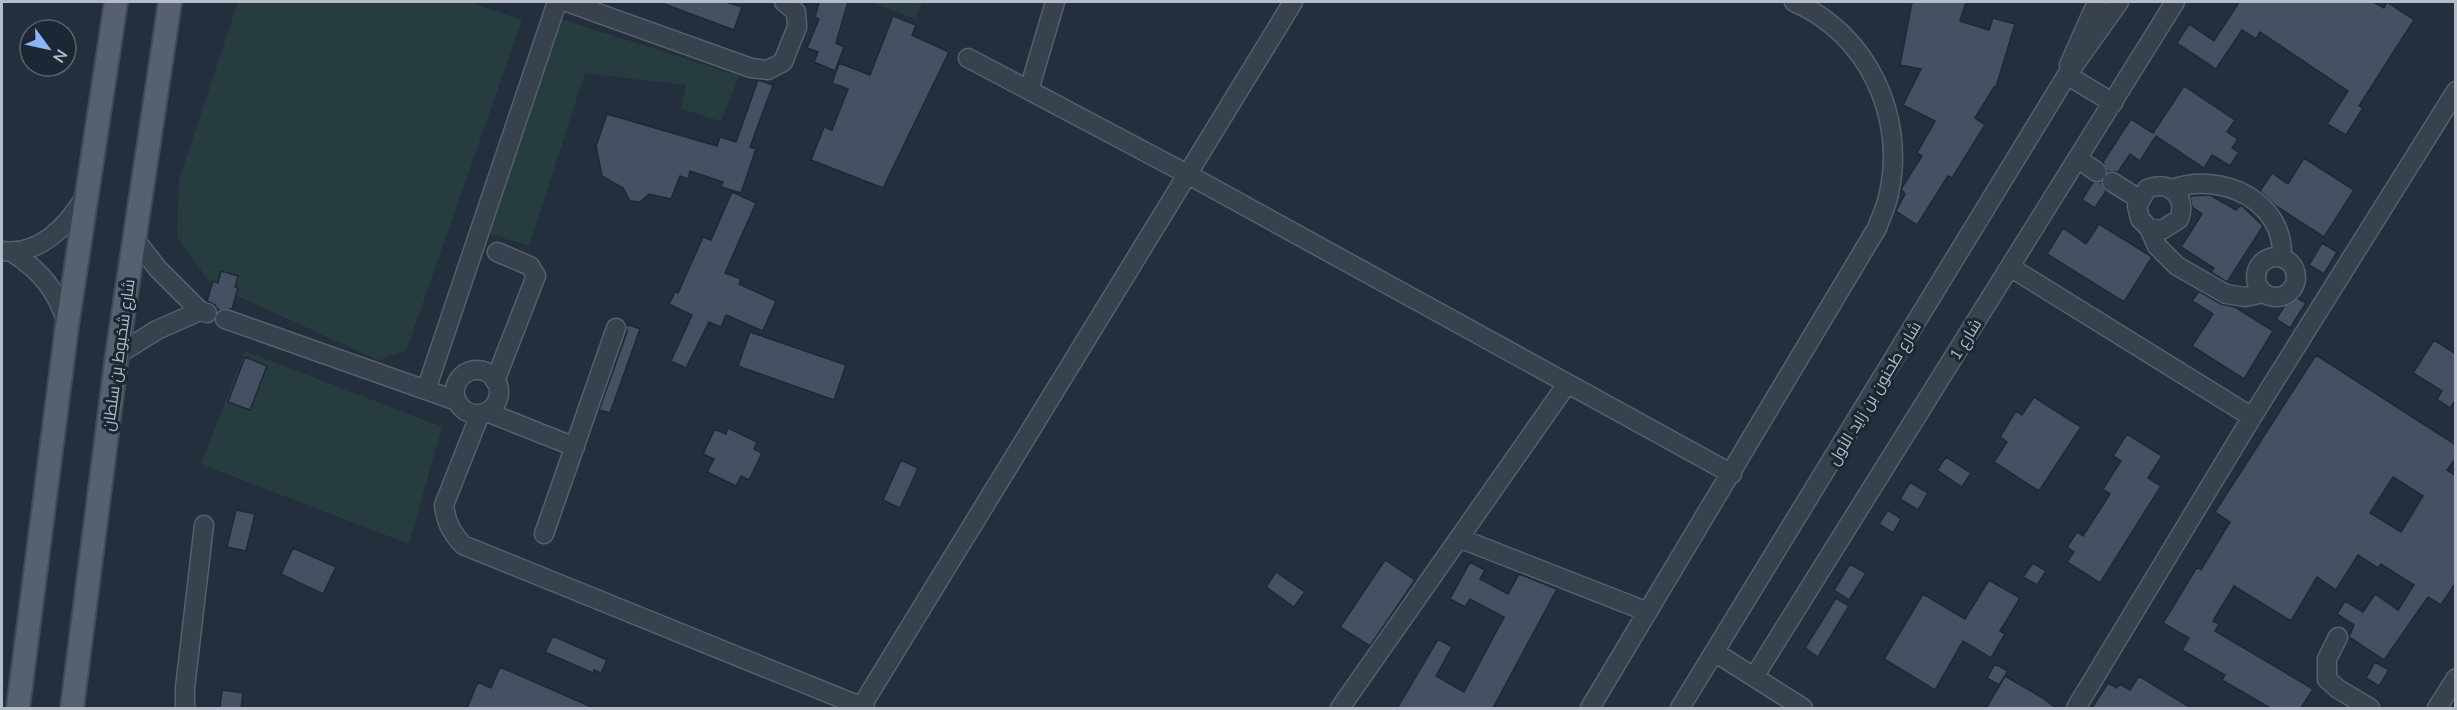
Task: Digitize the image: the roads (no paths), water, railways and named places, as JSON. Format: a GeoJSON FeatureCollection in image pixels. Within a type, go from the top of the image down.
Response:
{"type":"FeatureCollection","features":[{"type":"Feature","properties":{"kind":"main road"},"geometry":{"type":"LineString","coordinates":[[18,708],[68,326],[116,2]]}},
{"type":"Feature","properties":{"kind":"main road","name":"شارع شخبوط بن سلطان"},"geometry":{"type":"LineString","coordinates":[[72,708],[117,355],[170,2]]}},
{"type":"Feature","properties":{"kind":"street"},"geometry":{"type":"LineString","coordinates":[[426,390],[557,2]]}},
{"type":"Feature","properties":{"kind":"street"},"geometry":{"type":"LineString","coordinates":[[567,2],[751,68],[768,70],[783,63],[797,27],[796,12],[784,2]]}},
{"type":"Feature","properties":{"kind":"street"},"geometry":{"type":"LineString","coordinates":[[1029,90],[1056,2]]}},
{"type":"Feature","properties":{"kind":"street"},"geometry":{"type":"LineString","coordinates":[[457,401],[456,387],[464,375],[470,372],[484,372],[495,381],[499,395],[496,402],[483,413],[444,505],[446,520],[452,534],[463,545],[863,708],[1293,2]]}},
{"type":"Feature","properties":{"kind":"street"},"geometry":{"type":"LineString","coordinates":[[1590,708],[1877,228],[1889,194],[1893,158],[1890,122],[1880,87],[1862,56],[1838,29],[1809,8],[1794,2]]}},
{"type":"Feature","properties":{"kind":"street","name":"شارع طحنون بن زايد الأول"},"geometry":{"type":"LineString","coordinates":[[2067,75],[2074,48],[2097,2]]}},
{"type":"Feature","properties":{"kind":"street","name":"شارع طحنون بن زايد الأول"},"geometry":{"type":"LineString","coordinates":[[1680,708],[2067,75],[2119,2]]}},
{"type":"Feature","properties":{"kind":"street","name":"شارع 1"},"geometry":{"type":"LineString","coordinates":[[1754,677],[2175,2]]}},
{"type":"Feature","properties":{"kind":"street"},"geometry":{"type":"LineString","coordinates":[[968,58],[1187,174],[1732,474]]}},
{"type":"Feature","properties":{"kind":"street"},"geometry":{"type":"LineString","coordinates":[[2067,75],[2113,103]]}},
{"type":"Feature","properties":{"kind":"street"},"geometry":{"type":"LineString","coordinates":[[2076,708],[2252,417],[2456,91]]}},
{"type":"Feature","properties":{"kind":"street"},"geometry":{"type":"LineString","coordinates":[[2078,159],[2139,200]]}},
{"type":"Feature","properties":{"kind":"street"},"geometry":{"type":"LineString","coordinates":[[2264,293],[2245,297],[2217,290],[2169,260],[2157,246],[2149,228],[2137,213],[2139,200],[2153,186],[2172,189],[2195,183],[2207,183],[2229,188],[2254,201],[2272,216],[2278,225],[2283,245],[2282,258]]}},
{"type":"Feature","properties":{"kind":"street"},"geometry":{"type":"LineString","coordinates":[[2149,228],[2162,230],[2179,219],[2182,206],[2172,189]]}},
{"type":"Feature","properties":{"kind":"street"},"geometry":{"type":"LineString","coordinates":[[7,252],[40,244],[59,230],[88,192]]}},
{"type":"Feature","properties":{"kind":"street"},"geometry":{"type":"LineString","coordinates":[[117,355],[157,330],[204,312],[158,269],[134,238]]}},
{"type":"Feature","properties":{"kind":"street"},"geometry":{"type":"LineString","coordinates":[[7,252],[33,266],[49,283],[61,303],[68,326]]}},
{"type":"Feature","properties":{"kind":"street"},"geometry":{"type":"LineString","coordinates":[[495,381],[536,276],[530,266],[497,252]]}},
{"type":"Feature","properties":{"kind":"street"},"geometry":{"type":"LineString","coordinates":[[2282,258],[2293,267],[2294,286],[2284,296],[2270,296],[2264,293],[2257,282],[2259,268],[2269,259],[2282,258]]}},
{"type":"Feature","properties":{"kind":"street"},"geometry":{"type":"LineString","coordinates":[[2010,267],[2252,417]]}},
{"type":"Feature","properties":{"kind":"street"},"geometry":{"type":"LineString","coordinates":[[225,320],[457,401],[466,411],[483,413],[575,447]]}},
{"type":"Feature","properties":{"kind":"street"},"geometry":{"type":"LineString","coordinates":[[544,534],[616,328]]}},
{"type":"Feature","properties":{"kind":"street"},"geometry":{"type":"LineString","coordinates":[[1341,708],[1567,384]]}},
{"type":"Feature","properties":{"kind":"street"},"geometry":{"type":"LineString","coordinates":[[185,708],[185,688],[204,525]]}},
{"type":"Feature","properties":{"kind":"street"},"geometry":{"type":"LineString","coordinates":[[1459,538],[1647,612]]}},
{"type":"Feature","properties":{"kind":"street"},"geometry":{"type":"LineString","coordinates":[[2338,637],[2326,659],[2327,679],[2338,689],[2370,708]]}},
{"type":"Feature","properties":{"kind":"street"},"geometry":{"type":"LineString","coordinates":[[1716,652],[1803,708]]}},
{"type":"Feature","properties":{"kind":"street"},"geometry":{"type":"LineString","coordinates":[[2437,708],[2456,678]]}},
{"type":"Feature","properties":{"kind":"street"},"geometry":{"type":"LineString","coordinates":[[178,708],[185,688]]}}]}
